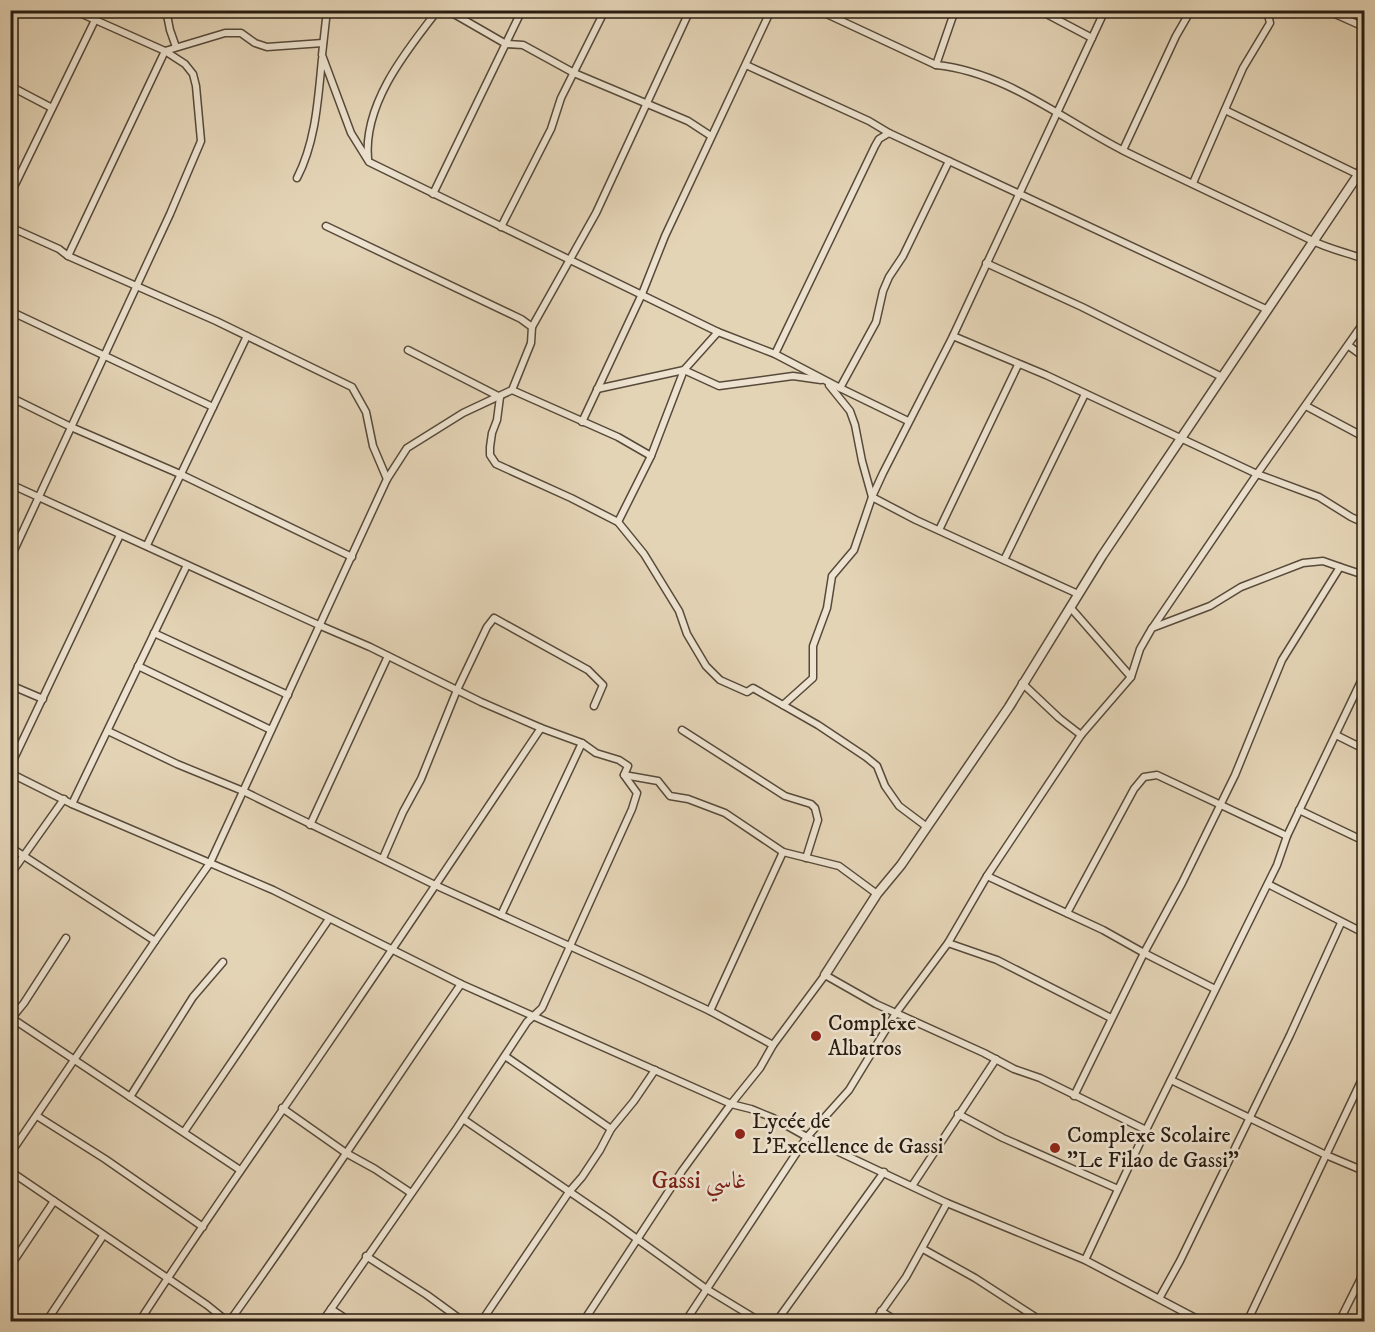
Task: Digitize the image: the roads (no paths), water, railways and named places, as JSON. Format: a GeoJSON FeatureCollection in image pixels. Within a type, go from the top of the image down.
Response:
{"type":"FeatureCollection","features":[{"type":"Feature","properties":{"kind":"street"},"geometry":{"type":"LineString","coordinates":[[10,559],[137,286],[201,141],[194,74],[185,64],[165,51],[73,10]]}},
{"type":"Feature","properties":{"kind":"street"},"geometry":{"type":"LineString","coordinates":[[166,10],[176,47]]}},
{"type":"Feature","properties":{"kind":"street"},"geometry":{"type":"LineString","coordinates":[[297,178],[309,150],[314,126],[327,10]]}},
{"type":"Feature","properties":{"kind":"street"},"geometry":{"type":"LineString","coordinates":[[369,162],[367,143],[371,123],[387,85],[398,64],[438,10]]}},
{"type":"Feature","properties":{"kind":"street"},"geometry":{"type":"LineString","coordinates":[[447,10],[506,44],[523,45],[574,73],[648,102],[688,121],[711,136]]}},
{"type":"Feature","properties":{"kind":"street"},"geometry":{"type":"LineString","coordinates":[[433,194],[522,10]]}},
{"type":"Feature","properties":{"kind":"street"},"geometry":{"type":"LineString","coordinates":[[501,227],[551,129],[558,105],[605,10]]}},
{"type":"Feature","properties":{"kind":"street"},"geometry":{"type":"LineString","coordinates":[[10,1154],[154,941],[210,864],[387,479],[407,448],[463,413],[512,390],[531,343],[532,327],[596,213],[690,10]]}},
{"type":"Feature","properties":{"kind":"street"},"geometry":{"type":"LineString","coordinates":[[582,422],[642,294],[664,236],[771,10]]}},
{"type":"Feature","properties":{"kind":"street"},"geometry":{"type":"LineString","coordinates":[[818,10],[936,65],[957,67],[1009,87],[1123,150],[1314,242],[1365,259]]}},
{"type":"Feature","properties":{"kind":"street"},"geometry":{"type":"LineString","coordinates":[[936,65],[955,10]]}},
{"type":"Feature","properties":{"kind":"street"},"geometry":{"type":"LineString","coordinates":[[1039,10],[1092,38]]}},
{"type":"Feature","properties":{"kind":"street"},"geometry":{"type":"LineString","coordinates":[[783,705],[813,678],[813,646],[827,608],[831,576],[854,550],[872,497],[908,421],[953,336],[1105,10]]}},
{"type":"Feature","properties":{"kind":"street"},"geometry":{"type":"LineString","coordinates":[[1123,150],[1176,36],[1191,10]]}},
{"type":"Feature","properties":{"kind":"street"},"geometry":{"type":"LineString","coordinates":[[1193,183],[1243,68],[1270,23],[1267,10]]}},
{"type":"Feature","properties":{"kind":"street"},"geometry":{"type":"LineString","coordinates":[[1326,10],[1365,27]]}},
{"type":"Feature","properties":{"kind":"street"},"geometry":{"type":"LineString","coordinates":[[10,195],[95,21]]}},
{"type":"Feature","properties":{"kind":"street"},"geometry":{"type":"LineString","coordinates":[[68,256],[165,51],[225,33],[241,33],[255,43],[267,47],[323,43]]}},
{"type":"Feature","properties":{"kind":"street"},"geometry":{"type":"LineString","coordinates":[[322,55],[351,133],[369,162],[718,332],[775,354],[908,421]]}},
{"type":"Feature","properties":{"kind":"street"},"geometry":{"type":"LineString","coordinates":[[746,65],[1268,310]]}},
{"type":"Feature","properties":{"kind":"street"},"geometry":{"type":"LineString","coordinates":[[10,86],[52,108]]}},
{"type":"Feature","properties":{"kind":"street"},"geometry":{"type":"LineString","coordinates":[[1225,110],[1359,175]]}},
{"type":"Feature","properties":{"kind":"street"},"geometry":{"type":"LineString","coordinates":[[775,354],[875,146],[879,139],[889,133]]}},
{"type":"Feature","properties":{"kind":"street"},"geometry":{"type":"LineString","coordinates":[[840,388],[876,322],[883,291],[889,277],[903,256],[948,161]]}},
{"type":"Feature","properties":{"kind":"street"},"geometry":{"type":"LineString","coordinates":[[583,1322],[682,1171],[760,1068],[773,1045],[825,975],[877,894],[901,865],[1009,707],[1078,594],[1365,166]]}},
{"type":"Feature","properties":{"kind":"street"},"geometry":{"type":"LineString","coordinates":[[326,226],[521,319],[532,327]]}},
{"type":"Feature","properties":{"kind":"street"},"geometry":{"type":"LineString","coordinates":[[10,227],[352,387],[366,412],[373,446],[387,479]]}},
{"type":"Feature","properties":{"kind":"street"},"geometry":{"type":"LineString","coordinates":[[986,262],[1222,377]]}},
{"type":"Feature","properties":{"kind":"street"},"geometry":{"type":"LineString","coordinates":[[10,311],[213,407]]}},
{"type":"Feature","properties":{"kind":"street"},"geometry":{"type":"LineString","coordinates":[[685,1322],[705,1288],[807,1137],[849,1090],[896,1012],[948,943],[987,876],[1081,735],[1131,677],[1140,649],[1152,628],[1257,474],[1365,322]]}},
{"type":"Feature","properties":{"kind":"street"},"geometry":{"type":"LineString","coordinates":[[618,522],[651,456],[684,370],[718,332]]}},
{"type":"Feature","properties":{"kind":"street"},"geometry":{"type":"LineString","coordinates":[[147,546],[247,336]]}},
{"type":"Feature","properties":{"kind":"street"},"geometry":{"type":"LineString","coordinates":[[953,336],[1257,474],[1319,497],[1365,524]]}},
{"type":"Feature","properties":{"kind":"street"},"geometry":{"type":"LineString","coordinates":[[1349,346],[1365,357]]}},
{"type":"Feature","properties":{"kind":"street"},"geometry":{"type":"LineString","coordinates":[[408,350],[500,397]]}},
{"type":"Feature","properties":{"kind":"street"},"geometry":{"type":"LineString","coordinates":[[939,530],[1018,365]]}},
{"type":"Feature","properties":{"kind":"street"},"geometry":{"type":"LineString","coordinates":[[597,389],[684,370],[719,386],[793,375],[827,381],[853,418],[872,497]]}},
{"type":"Feature","properties":{"kind":"street"},"geometry":{"type":"LineString","coordinates":[[512,390],[618,437],[651,456]]}},
{"type":"Feature","properties":{"kind":"street"},"geometry":{"type":"LineString","coordinates":[[1005,560],[1085,394]]}},
{"type":"Feature","properties":{"kind":"street"},"geometry":{"type":"LineString","coordinates":[[10,397],[71,427],[180,474],[352,557]]}},
{"type":"Feature","properties":{"kind":"street"},"geometry":{"type":"LineString","coordinates":[[500,397],[490,447],[490,455],[496,464],[618,522],[644,554],[679,611],[687,634],[706,666],[720,680],[747,692],[753,688],[866,757],[877,766],[885,786],[898,806],[927,827]]}},
{"type":"Feature","properties":{"kind":"street"},"geometry":{"type":"LineString","coordinates":[[1306,406],[1365,437]]}},
{"type":"Feature","properties":{"kind":"street"},"geometry":{"type":"LineString","coordinates":[[10,484],[388,656],[457,690],[541,728],[582,743],[597,753],[619,760],[628,766],[624,775]]}},
{"type":"Feature","properties":{"kind":"street"},"geometry":{"type":"LineString","coordinates":[[872,497],[1078,594]]}},
{"type":"Feature","properties":{"kind":"street"},"geometry":{"type":"LineString","coordinates":[[10,767],[120,535]]}},
{"type":"Feature","properties":{"kind":"street"},"geometry":{"type":"LineString","coordinates":[[1152,628],[1210,606],[1241,587],[1303,563],[1323,561],[1365,574]]}},
{"type":"Feature","properties":{"kind":"street"},"geometry":{"type":"LineString","coordinates":[[72,804],[187,565]]}},
{"type":"Feature","properties":{"kind":"street"},"geometry":{"type":"LineString","coordinates":[[1074,1096],[1111,1018],[1235,776],[1282,660],[1340,567]]}},
{"type":"Feature","properties":{"kind":"street"},"geometry":{"type":"LineString","coordinates":[[1070,607],[1131,677]]}},
{"type":"Feature","properties":{"kind":"street"},"geometry":{"type":"LineString","coordinates":[[383,858],[403,812],[421,779],[457,690],[487,627],[494,618],[588,670],[603,685],[594,706]]}},
{"type":"Feature","properties":{"kind":"street"},"geometry":{"type":"LineString","coordinates":[[154,633],[288,695]]}},
{"type":"Feature","properties":{"kind":"street"},"geometry":{"type":"LineString","coordinates":[[310,825],[388,656]]}},
{"type":"Feature","properties":{"kind":"street"},"geometry":{"type":"LineString","coordinates":[[138,666],[271,730]]}},
{"type":"Feature","properties":{"kind":"street"},"geometry":{"type":"LineString","coordinates":[[1085,1260],[1170,1080],[1268,884],[1299,810],[1365,675]]}},
{"type":"Feature","properties":{"kind":"street"},"geometry":{"type":"LineString","coordinates":[[1022,683],[1081,735]]}},
{"type":"Feature","properties":{"kind":"street"},"geometry":{"type":"LineString","coordinates":[[10,685],[43,699]]}},
{"type":"Feature","properties":{"kind":"street"},"geometry":{"type":"LineString","coordinates":[[139,1322],[541,728]]}},
{"type":"Feature","properties":{"kind":"street"},"geometry":{"type":"LineString","coordinates":[[682,730],[785,796],[811,804],[815,808],[818,814],[816,828],[806,858]]}},
{"type":"Feature","properties":{"kind":"street"},"geometry":{"type":"LineString","coordinates":[[108,731],[177,764],[243,791],[435,885],[710,1011],[773,1045]]}},
{"type":"Feature","properties":{"kind":"street"},"geometry":{"type":"LineString","coordinates":[[1336,735],[1365,749]]}},
{"type":"Feature","properties":{"kind":"street"},"geometry":{"type":"LineString","coordinates":[[501,915],[582,743]]}},
{"type":"Feature","properties":{"kind":"street"},"geometry":{"type":"LineString","coordinates":[[10,773],[72,804],[273,890],[461,984],[731,1104],[773,1118],[807,1137],[947,1203],[1085,1260],[1160,1297],[1191,1319],[1203,1322]]}},
{"type":"Feature","properties":{"kind":"street"},"geometry":{"type":"LineString","coordinates":[[1067,913],[1108,834],[1134,789],[1144,777],[1157,774],[1287,836]]}},
{"type":"Feature","properties":{"kind":"street"},"geometry":{"type":"LineString","coordinates":[[624,775],[658,782],[670,796],[688,799],[725,813],[783,852],[839,866],[877,894]]}},
{"type":"Feature","properties":{"kind":"street"},"geometry":{"type":"LineString","coordinates":[[322,1322],[463,1119],[527,1022],[542,1008],[632,809],[637,793],[624,775]]}},
{"type":"Feature","properties":{"kind":"street"},"geometry":{"type":"LineString","coordinates":[[10,874],[64,799]]}},
{"type":"Feature","properties":{"kind":"street"},"geometry":{"type":"LineString","coordinates":[[1299,810],[1365,841]]}},
{"type":"Feature","properties":{"kind":"street"},"geometry":{"type":"LineString","coordinates":[[10,847],[154,941]]}},
{"type":"Feature","properties":{"kind":"street"},"geometry":{"type":"LineString","coordinates":[[710,1011],[783,852]]}},
{"type":"Feature","properties":{"kind":"street"},"geometry":{"type":"LineString","coordinates":[[987,876],[1103,930],[1215,989]]}},
{"type":"Feature","properties":{"kind":"street"},"geometry":{"type":"LineString","coordinates":[[1268,884],[1341,923],[1365,933]]}},
{"type":"Feature","properties":{"kind":"street"},"geometry":{"type":"LineString","coordinates":[[184,1132],[329,919]]}},
{"type":"Feature","properties":{"kind":"street"},"geometry":{"type":"LineString","coordinates":[[1160,1297],[1250,1118],[1341,923]]}},
{"type":"Feature","properties":{"kind":"street"},"geometry":{"type":"LineString","coordinates":[[66,938],[24,1003],[11,1018],[240,1170]]}},
{"type":"Feature","properties":{"kind":"street"},"geometry":{"type":"LineString","coordinates":[[948,943],[997,960],[1111,1018]]}},
{"type":"Feature","properties":{"kind":"street"},"geometry":{"type":"LineString","coordinates":[[130,1097],[193,998],[223,963]]}},
{"type":"Feature","properties":{"kind":"street"},"geometry":{"type":"LineString","coordinates":[[825,975],[876,1004],[1014,1069],[1040,1078],[1146,1130]]}},
{"type":"Feature","properties":{"kind":"street"},"geometry":{"type":"LineString","coordinates":[[10,1171],[228,1322],[317,1197],[461,984]]}},
{"type":"Feature","properties":{"kind":"street"},"geometry":{"type":"LineString","coordinates":[[505,1056],[611,1128]]}},
{"type":"Feature","properties":{"kind":"street"},"geometry":{"type":"LineString","coordinates":[[912,1186],[996,1059]]}},
{"type":"Feature","properties":{"kind":"street"},"geometry":{"type":"LineString","coordinates":[[481,1322],[569,1192],[588,1168],[611,1128],[634,1101],[655,1070]]}},
{"type":"Feature","properties":{"kind":"street"},"geometry":{"type":"LineString","coordinates":[[1247,1322],[1365,1075]]}},
{"type":"Feature","properties":{"kind":"street"},"geometry":{"type":"LineString","coordinates":[[1170,1080],[1365,1172]]}},
{"type":"Feature","properties":{"kind":"street"},"geometry":{"type":"LineString","coordinates":[[282,1108],[346,1153],[411,1193]]}},
{"type":"Feature","properties":{"kind":"street"},"geometry":{"type":"LineString","coordinates":[[958,1114],[1003,1138],[1118,1189]]}},
{"type":"Feature","properties":{"kind":"street"},"geometry":{"type":"LineString","coordinates":[[37,1116],[105,1159],[203,1227]]}},
{"type":"Feature","properties":{"kind":"street"},"geometry":{"type":"LineString","coordinates":[[463,1119],[638,1239],[705,1288],[761,1322]]}},
{"type":"Feature","properties":{"kind":"street"},"geometry":{"type":"LineString","coordinates":[[776,1322],[884,1172]]}},
{"type":"Feature","properties":{"kind":"street"},"geometry":{"type":"LineString","coordinates":[[15,1259],[54,1201]]}},
{"type":"Feature","properties":{"kind":"street"},"geometry":{"type":"LineString","coordinates":[[874,1322],[906,1278],[947,1203]]}},
{"type":"Feature","properties":{"kind":"street"},"geometry":{"type":"LineString","coordinates":[[46,1322],[103,1236]]}},
{"type":"Feature","properties":{"kind":"street"},"geometry":{"type":"LineString","coordinates":[[923,1249],[975,1278],[1042,1322]]}},
{"type":"Feature","properties":{"kind":"street"},"geometry":{"type":"LineString","coordinates":[[366,1256],[464,1322]]}},
{"type":"Feature","properties":{"kind":"street"},"geometry":{"type":"LineString","coordinates":[[1339,1322],[1365,1272]]}},
{"type":"Feature","properties":{"kind":"street"},"geometry":{"type":"LineString","coordinates":[[331,1309],[351,1322]]}},
{"type":"Feature","properties":{"kind":"street"},"geometry":{"type":"LineString","coordinates":[[881,1311],[898,1322]]}},
{"type":"Feature","properties":{"kind":"place","name":"Complexe Albatros"},"geometry":{"type":"Point","coordinates":[816,1036]}},
{"type":"Feature","properties":{"kind":"place","name":"Lycée de L'Excellence de Gassi"},"geometry":{"type":"Point","coordinates":[740,1134]}},
{"type":"Feature","properties":{"kind":"place","name":"Complexe Scolaire \"Le Filao de Gassi\""},"geometry":{"type":"Point","coordinates":[1055,1148]}},
{"type":"Feature","properties":{"kind":"district","name":"Gassi غاسي"},"geometry":{"type":"Point","coordinates":[699,1181]}}]}
